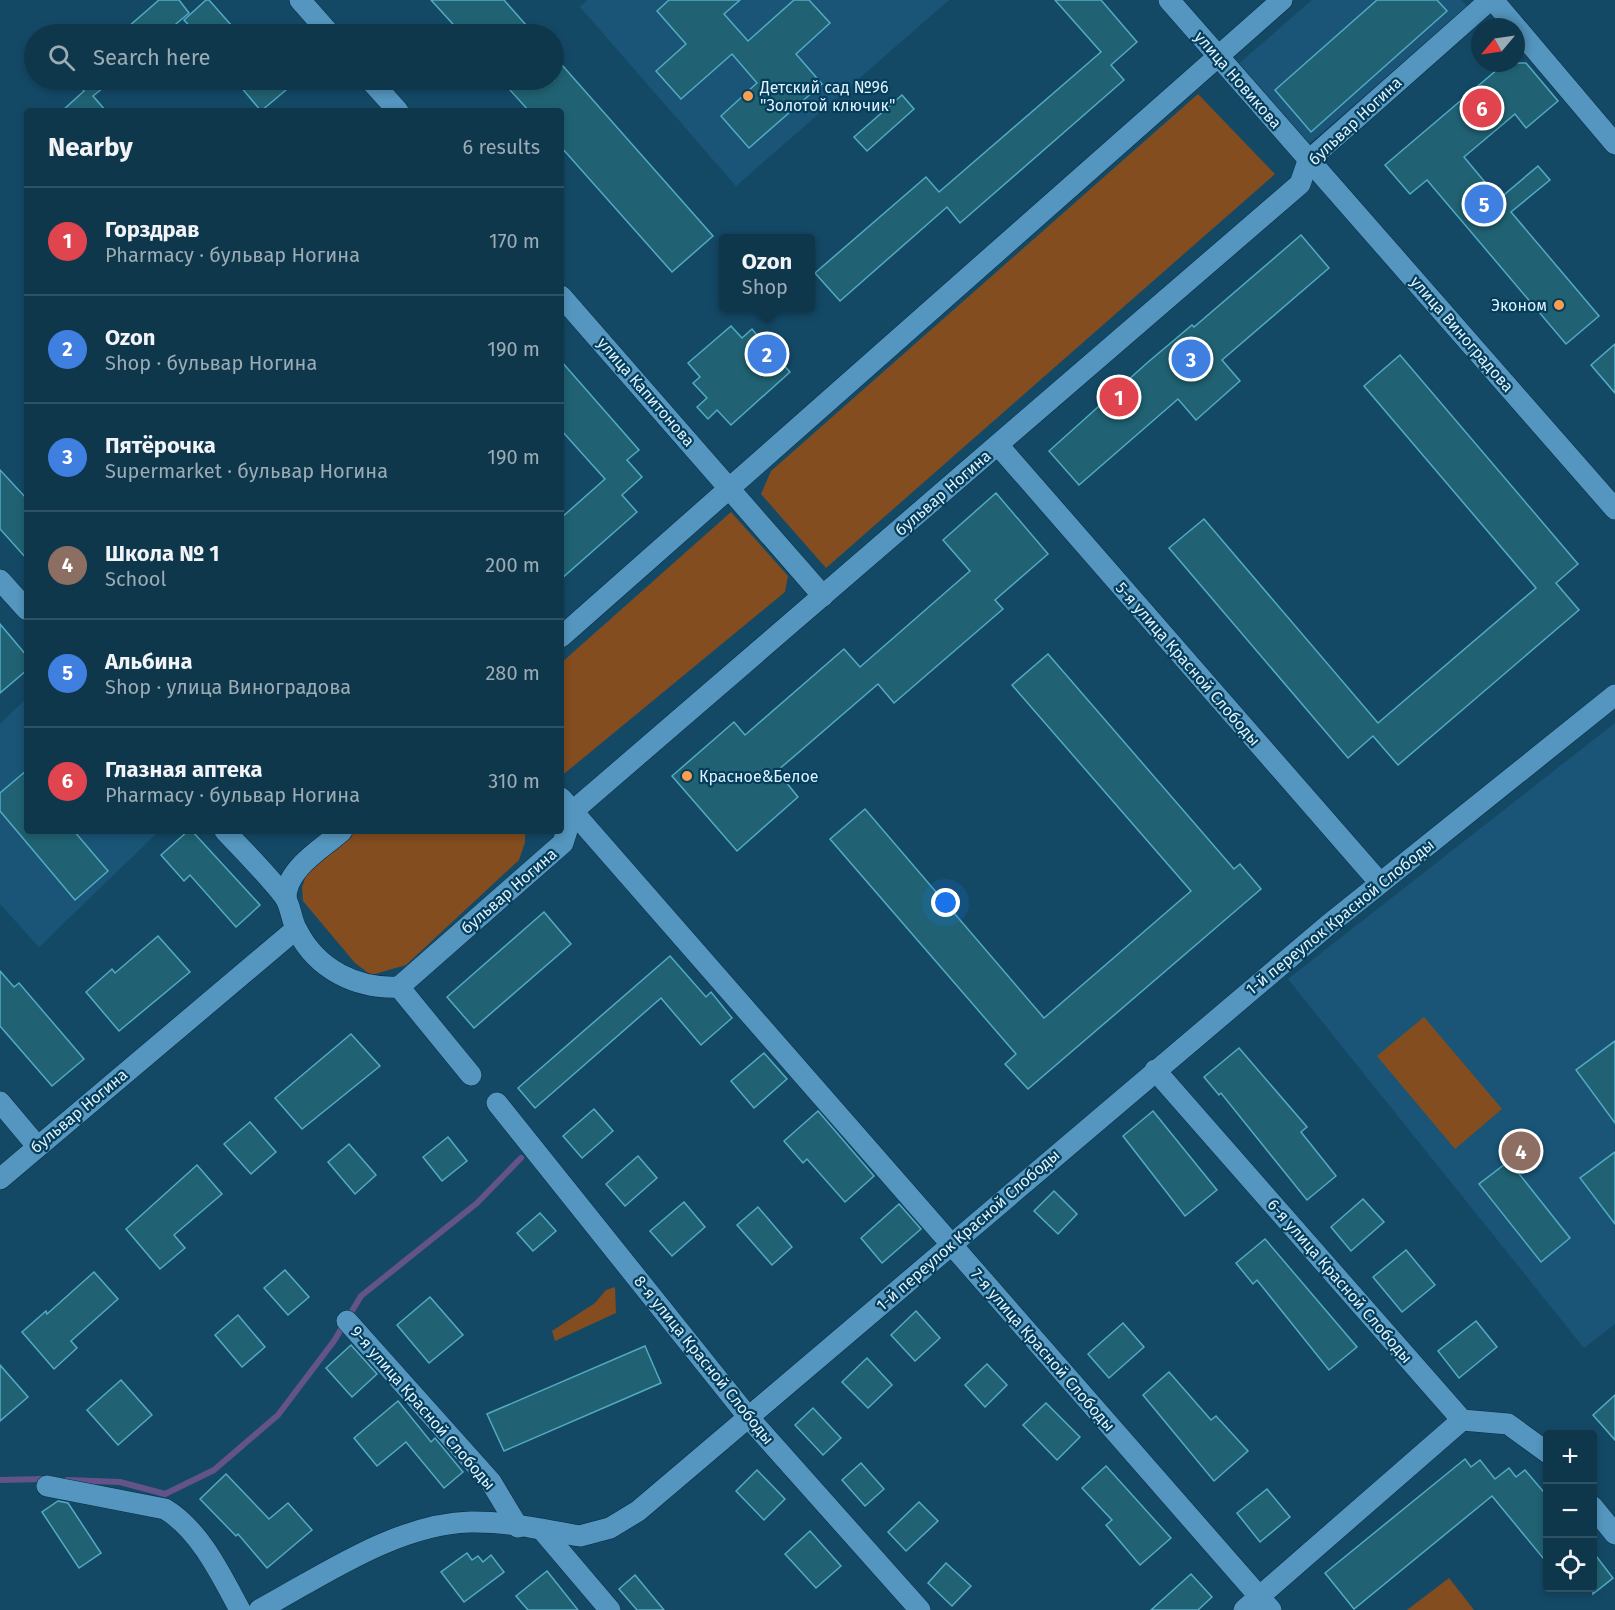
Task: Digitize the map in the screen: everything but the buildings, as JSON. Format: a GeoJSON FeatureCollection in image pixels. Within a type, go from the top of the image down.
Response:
{"type":"FeatureCollection","features":[{"type":"Feature","properties":{"kind":"street"},"geometry":{"type":"LineString","coordinates":[[300,0],[321,24]]}},
{"type":"Feature","properties":{"kind":"street","name":"улица Новикова"},"geometry":{"type":"LineString","coordinates":[[1168,0],[1308,161]]}},
{"type":"Feature","properties":{"kind":"street"},"geometry":{"type":"LineString","coordinates":[[564,634],[1281,0]]}},
{"type":"Feature","properties":{"kind":"street"},"geometry":{"type":"LineString","coordinates":[[1492,0],[1615,144]]}},
{"type":"Feature","properties":{"kind":"street","name":"бульвар Ногина"},"geometry":{"type":"LineString","coordinates":[[564,834],[567,805],[823,596],[1300,184],[1308,161],[1492,0]]}},
{"type":"Feature","properties":{"kind":"street"},"geometry":{"type":"LineString","coordinates":[[379,90],[395,108]]}},
{"type":"Feature","properties":{"kind":"street","name":"улица Виноградова"},"geometry":{"type":"LineString","coordinates":[[1308,161],[1615,509]]}},
{"type":"Feature","properties":{"kind":"street","name":"улица Капитонова"},"geometry":{"type":"LineString","coordinates":[[564,299],[823,596]]}},
{"type":"Feature","properties":{"kind":"street","name":"5-я улица Красной Слободы"},"geometry":{"type":"LineString","coordinates":[[998,445],[1380,883]]}},
{"type":"Feature","properties":{"kind":"street"},"geometry":{"type":"LineString","coordinates":[[0,580],[24,607]]}},
{"type":"Feature","properties":{"kind":"street","name":"1-й переулок Красной Слободы"},"geometry":{"type":"LineString","coordinates":[[259,1610],[291,1602],[390,1540],[423,1529],[468,1522],[580,1536],[595,1533],[625,1521],[749,1418],[1155,1070],[1380,883],[1615,695]]}},
{"type":"Feature","properties":{"kind":"street","name":"7-я улица Красной Слободы"},"geometry":{"type":"LineString","coordinates":[[567,805],[951,1244],[1258,1605]]}},
{"type":"Feature","properties":{"kind":"street"},"geometry":{"type":"LineString","coordinates":[[228,834],[286,898]]}},
{"type":"Feature","properties":{"kind":"street"},"geometry":{"type":"LineString","coordinates":[[339,834],[298,870],[288,883],[286,898],[296,930],[317,958],[339,974],[364,984],[399,987],[471,1075]]}},
{"type":"Feature","properties":{"kind":"street","name":"бульвар Ногина"},"geometry":{"type":"LineString","coordinates":[[399,987],[563,843],[564,834]]}},
{"type":"Feature","properties":{"kind":"street","name":"бульвар Ногина"},"geometry":{"type":"LineString","coordinates":[[0,1179],[296,930]]}},
{"type":"Feature","properties":{"kind":"street","name":"6-я улица Красной Слободы"},"geometry":{"type":"LineString","coordinates":[[1155,1070],[1461,1420]]}},
{"type":"Feature","properties":{"kind":"street"},"geometry":{"type":"LineString","coordinates":[[0,1102],[37,1146]]}},
{"type":"Feature","properties":{"kind":"street","name":"8-я улица Красной Слободы"},"geometry":{"type":"LineString","coordinates":[[497,1103],[749,1418],[920,1610]]}},
{"type":"Feature","properties":{"kind":"street","name":"9-я улица Красной Слободы"},"geometry":{"type":"LineString","coordinates":[[346,1321],[491,1482],[518,1527]]}},
{"type":"Feature","properties":{"kind":"street"},"geometry":{"type":"LineString","coordinates":[[1258,1605],[1461,1420],[1508,1424],[1543,1449]]}},
{"type":"Feature","properties":{"kind":"street"},"geometry":{"type":"LineString","coordinates":[[46,1486],[165,1509],[181,1519],[218,1570],[240,1610]]}},
{"type":"Feature","properties":{"kind":"street"},"geometry":{"type":"LineString","coordinates":[[1597,1511],[1615,1534]]}},
{"type":"Feature","properties":{"kind":"street"},"geometry":{"type":"LineString","coordinates":[[542,1530],[610,1610]]}},
{"type":"Feature","properties":{"kind":"shaded area","name":"Детский сад №96 \"Золотой ключик\""},"geometry":{"type":"Polygon","coordinates":[[[587,0],[949,0],[736,186],[580,7],[587,0]]]}},
{"type":"Feature","properties":{"kind":"shaded area"},"geometry":{"type":"Polygon","coordinates":[[[1312,0],[1461,0],[1468,7],[1304,148],[1235,67],[1312,0]]]}},
{"type":"Feature","properties":{"kind":"shaded area"},"geometry":{"type":"Polygon","coordinates":[[[1198,94],[1275,174],[826,568],[761,494],[771,471],[1198,94]]]}},
{"type":"Feature","properties":{"kind":"shaded area"},"geometry":{"type":"Polygon","coordinates":[[[731,512],[788,576],[785,592],[564,773],[564,660],[731,512]]]}},
{"type":"Feature","properties":{"kind":"shaded area"},"geometry":{"type":"Polygon","coordinates":[[[24,701],[24,834],[156,834],[39,947],[0,904],[0,724],[24,701]]]}},
{"type":"Feature","properties":{"kind":"shaded area"},"geometry":{"type":"Polygon","coordinates":[[[1615,723],[1615,1324],[1584,1348],[1288,979],[1615,723]]]}},
{"type":"Feature","properties":{"kind":"shaded area"},"geometry":{"type":"Polygon","coordinates":[[[348,834],[525,834],[519,860],[406,965],[371,975],[355,963],[303,901],[302,887],[309,868],[348,834]]]}},
{"type":"Feature","properties":{"kind":"shaded area"},"geometry":{"type":"Polygon","coordinates":[[[1424,1017],[1502,1109],[1455,1149],[1377,1056],[1424,1017]]]}},
{"type":"Feature","properties":{"kind":"shaded area"},"geometry":{"type":"Polygon","coordinates":[[[615,1287],[616,1313],[555,1341],[552,1331],[595,1303],[606,1290],[615,1287]]]}},
{"type":"Feature","properties":{"kind":"shaded area"},"geometry":{"type":"Polygon","coordinates":[[[1449,1578],[1474,1610],[1407,1610],[1449,1578]]]}},
{"type":"Feature","properties":{"kind":"waterway"},"geometry":{"type":"LineString","coordinates":[[67,1480],[120,1482],[165,1494],[214,1470],[278,1415],[334,1341],[361,1296],[477,1203],[521,1158]]}},
{"type":"Feature","properties":{"kind":"waterway"},"geometry":{"type":"LineString","coordinates":[[0,1480],[44,1479]]}},
{"type":"Feature","properties":{"kind":"place","name":"Детский сад №96 \"Золотой ключик\""},"geometry":{"type":"Point","coordinates":[748,96]}},
{"type":"Feature","properties":{"kind":"place","name":"Глазная аптека"},"geometry":{"type":"Point","coordinates":[1482,108]}},
{"type":"Feature","properties":{"kind":"place","name":"Альбина"},"geometry":{"type":"Point","coordinates":[1484,204]}},
{"type":"Feature","properties":{"kind":"place","name":"Эконом"},"geometry":{"type":"Point","coordinates":[1559,305]}},
{"type":"Feature","properties":{"kind":"place","name":"Ozon"},"geometry":{"type":"Point","coordinates":[767,354]}},
{"type":"Feature","properties":{"kind":"place","name":"Пятёрочка"},"geometry":{"type":"Point","coordinates":[1191,359]}},
{"type":"Feature","properties":{"kind":"place","name":"Горздрав"},"geometry":{"type":"Point","coordinates":[1119,397]}},
{"type":"Feature","properties":{"kind":"place","name":"Красное&Белое"},"geometry":{"type":"Point","coordinates":[687,776]}},
{"type":"Feature","properties":{"kind":"place","name":"Школа № 1"},"geometry":{"type":"Point","coordinates":[1521,1151]}}]}
